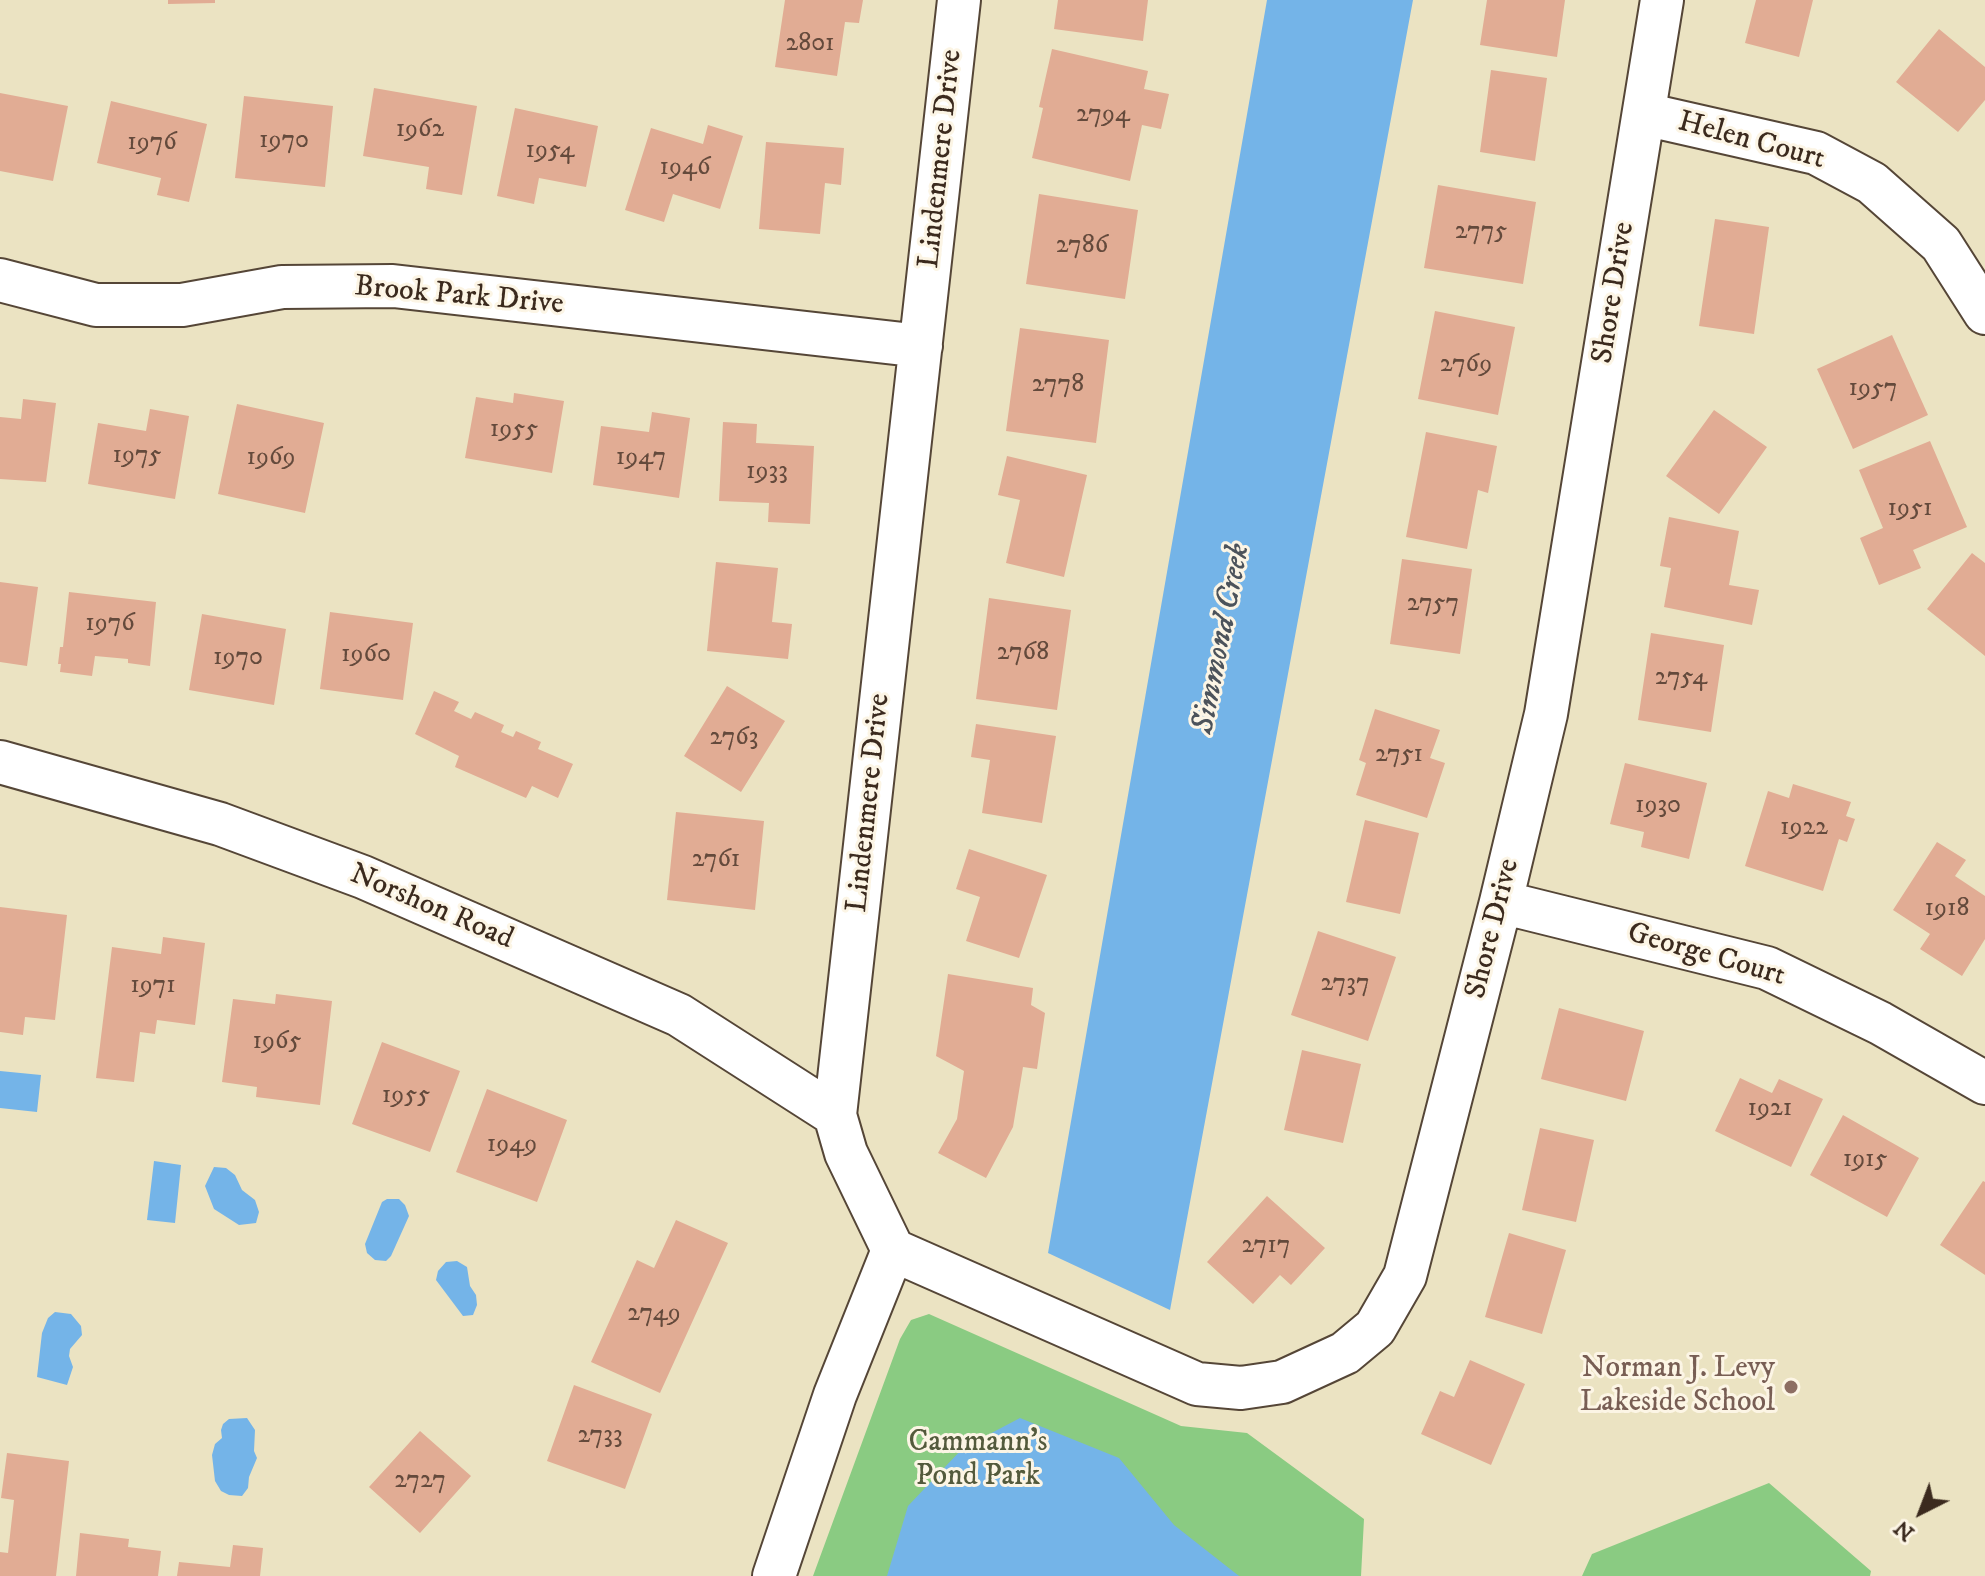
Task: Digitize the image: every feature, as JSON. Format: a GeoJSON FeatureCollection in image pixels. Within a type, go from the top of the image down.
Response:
{"type":"FeatureCollection","features":[{"type":"Feature","properties":{"kind":"street","name":"Lindenmere Drive"},"geometry":{"type":"LineString","coordinates":[[893,1250],[846,1153],[835,1115],[959,0]]}},
{"type":"Feature","properties":{"kind":"street","name":"Shore Drive"},"geometry":{"type":"LineString","coordinates":[[893,1250],[1197,1384],[1241,1388],[1282,1382],[1345,1353],[1375,1328],[1405,1276],[1546,714],[1662,0]]}},
{"type":"Feature","properties":{"kind":"street","name":"Helen Court"},"geometry":{"type":"LineString","coordinates":[[1644,114],[1816,153],[1872,183],[1941,244],[1985,313]]}},
{"type":"Feature","properties":{"kind":"street","name":"Brook Park Drive"},"geometry":{"type":"LineString","coordinates":[[0,280],[96,305],[182,305],[282,287],[393,286],[921,346]]}},
{"type":"Feature","properties":{"kind":"street","name":"Norshon Road"},"geometry":{"type":"LineString","coordinates":[[0,762],[220,824],[363,877],[679,1015],[835,1115]]}},
{"type":"Feature","properties":{"kind":"street","name":"George Court"},"geometry":{"type":"LineString","coordinates":[[1501,902],[1767,968],[1880,1023],[1985,1083]]}},
{"type":"Feature","properties":{"kind":"street"},"geometry":{"type":"LineString","coordinates":[[774,1576],[835,1395],[893,1250]]}},
{"type":"Feature","properties":{"kind":"green space","name":"Cammann's Pond Park"},"geometry":{"type":"Polygon","coordinates":[[[929,1314],[1181,1426],[1247,1433],[1364,1519],[1361,1576],[813,1576],[900,1339],[911,1320],[929,1314]]]}},
{"type":"Feature","properties":{"kind":"green space"},"geometry":{"type":"Polygon","coordinates":[[[1769,1483],[1871,1571],[1870,1576],[1582,1576],[1592,1554],[1769,1483]]]}},
{"type":"Feature","properties":{"kind":"water","name":"Simmond Creek"},"geometry":{"type":"Polygon","coordinates":[[[1267,0],[1413,0],[1170,1310],[1048,1253],[1267,0]]]}},
{"type":"Feature","properties":{"kind":"water"},"geometry":{"type":"Polygon","coordinates":[[[0,1071],[41,1075],[37,1112],[0,1108],[0,1071]]]}},
{"type":"Feature","properties":{"kind":"water"},"geometry":{"type":"Polygon","coordinates":[[[154,1161],[181,1165],[175,1223],[147,1220],[154,1161]]]}},
{"type":"Feature","properties":{"kind":"water"},"geometry":{"type":"Polygon","coordinates":[[[214,1167],[226,1168],[235,1175],[242,1190],[255,1200],[259,1212],[256,1223],[239,1225],[214,1209],[205,1186],[214,1167]]]}},
{"type":"Feature","properties":{"kind":"water"},"geometry":{"type":"Polygon","coordinates":[[[399,1199],[409,1216],[391,1256],[386,1261],[375,1260],[367,1253],[365,1244],[382,1202],[399,1199]]]}},
{"type":"Feature","properties":{"kind":"water"},"geometry":{"type":"Polygon","coordinates":[[[457,1261],[467,1267],[470,1286],[476,1295],[477,1305],[473,1315],[463,1316],[436,1280],[438,1271],[446,1262],[457,1261]]]}},
{"type":"Feature","properties":{"kind":"water"},"geometry":{"type":"Polygon","coordinates":[[[55,1312],[71,1314],[81,1326],[82,1335],[70,1349],[73,1367],[67,1385],[37,1377],[42,1333],[48,1318],[55,1312]]]}},
{"type":"Feature","properties":{"kind":"water"},"geometry":{"type":"Polygon","coordinates":[[[247,1418],[255,1430],[254,1451],[257,1458],[248,1488],[242,1496],[229,1495],[221,1491],[215,1481],[212,1455],[215,1444],[222,1438],[223,1424],[229,1419],[247,1418]]]}},
{"type":"Feature","properties":{"kind":"water"},"geometry":{"type":"Polygon","coordinates":[[[1020,1418],[1119,1458],[1174,1525],[1239,1576],[887,1576],[908,1506],[963,1448],[1020,1418]]]}},
{"type":"Feature","properties":{"kind":"building"},"geometry":{"type":"Polygon","coordinates":[[[168,0],[215,0],[215,3],[168,4],[168,0]]]}},
{"type":"Feature","properties":{"kind":"building"},"geometry":{"type":"Polygon","coordinates":[[[785,0],[863,0],[859,23],[845,22],[837,76],[775,67],[785,0]]]}},
{"type":"Feature","properties":{"kind":"building"},"geometry":{"type":"Polygon","coordinates":[[[1058,0],[1148,0],[1143,41],[1054,29],[1058,0]]]}},
{"type":"Feature","properties":{"kind":"building"},"geometry":{"type":"Polygon","coordinates":[[[1487,0],[1565,0],[1557,57],[1480,45],[1487,0]]]}},
{"type":"Feature","properties":{"kind":"building"},"geometry":{"type":"Polygon","coordinates":[[[1756,0],[1813,0],[1799,57],[1745,43],[1756,0]]]}},
{"type":"Feature","properties":{"kind":"building"},"geometry":{"type":"Polygon","coordinates":[[[1939,29],[1985,67],[1985,100],[1958,132],[1896,82],[1939,29]]]}},
{"type":"Feature","properties":{"kind":"building"},"geometry":{"type":"Polygon","coordinates":[[[1052,49],[1148,71],[1144,89],[1169,94],[1161,129],[1142,125],[1130,181],[1032,158],[1052,49]]]}},
{"type":"Feature","properties":{"kind":"building"},"geometry":{"type":"Polygon","coordinates":[[[1491,70],[1547,78],[1535,161],[1480,152],[1491,70]]]}},
{"type":"Feature","properties":{"kind":"building"},"geometry":{"type":"Polygon","coordinates":[[[374,88],[477,106],[462,195],[426,189],[429,167],[363,156],[374,88]]]}},
{"type":"Feature","properties":{"kind":"building"},"geometry":{"type":"Polygon","coordinates":[[[0,93],[68,106],[53,181],[0,171],[0,93]]]}},
{"type":"Feature","properties":{"kind":"building"},"geometry":{"type":"Polygon","coordinates":[[[244,96],[333,106],[325,187],[235,178],[244,96]]]}},
{"type":"Feature","properties":{"kind":"building"},"geometry":{"type":"Polygon","coordinates":[[[111,101],[207,124],[189,202],[157,195],[161,178],[97,163],[111,101]]]}},
{"type":"Feature","properties":{"kind":"building"},"geometry":{"type":"Polygon","coordinates":[[[515,108],[598,126],[586,187],[539,178],[534,204],[497,196],[515,108]]]}},
{"type":"Feature","properties":{"kind":"building"},"geometry":{"type":"Polygon","coordinates":[[[708,125],[743,136],[720,209],[673,194],[664,222],[625,210],[651,128],[703,144],[708,125]]]}},
{"type":"Feature","properties":{"kind":"building"},"geometry":{"type":"Polygon","coordinates":[[[766,142],[844,148],[841,185],[825,183],[820,234],[759,229],[766,142]]]}},
{"type":"Feature","properties":{"kind":"building"},"geometry":{"type":"Polygon","coordinates":[[[1438,185],[1536,202],[1523,284],[1424,268],[1438,185]]]}},
{"type":"Feature","properties":{"kind":"building"},"geometry":{"type":"Polygon","coordinates":[[[1039,194],[1138,210],[1125,299],[1026,284],[1039,194]]]}},
{"type":"Feature","properties":{"kind":"building"},"geometry":{"type":"Polygon","coordinates":[[[1715,219],[1769,227],[1754,334],[1699,326],[1715,219]]]}},
{"type":"Feature","properties":{"kind":"building"},"geometry":{"type":"Polygon","coordinates":[[[1435,311],[1515,327],[1498,415],[1418,399],[1435,311]]]}},
{"type":"Feature","properties":{"kind":"building"},"geometry":{"type":"Polygon","coordinates":[[[1020,328],[1109,340],[1096,443],[1006,431],[1020,328]]]}},
{"type":"Feature","properties":{"kind":"building"},"geometry":{"type":"Polygon","coordinates":[[[1892,335],[1928,415],[1853,449],[1817,369],[1892,335]]]}},
{"type":"Feature","properties":{"kind":"building"},"geometry":{"type":"Polygon","coordinates":[[[514,393],[564,401],[552,473],[465,458],[476,397],[513,403],[514,393]]]}},
{"type":"Feature","properties":{"kind":"building"},"geometry":{"type":"Polygon","coordinates":[[[23,399],[56,403],[46,482],[0,479],[0,417],[21,419],[23,399]]]}},
{"type":"Feature","properties":{"kind":"building"},"geometry":{"type":"Polygon","coordinates":[[[237,404],[324,423],[305,513],[218,494],[237,404]]]}},
{"type":"Feature","properties":{"kind":"building"},"geometry":{"type":"Polygon","coordinates":[[[150,409],[189,416],[175,499],[88,484],[98,423],[146,431],[150,409]]]}},
{"type":"Feature","properties":{"kind":"building"},"geometry":{"type":"Polygon","coordinates":[[[1714,410],[1767,447],[1719,514],[1666,476],[1714,410]]]}},
{"type":"Feature","properties":{"kind":"building"},"geometry":{"type":"Polygon","coordinates":[[[652,412],[690,418],[679,498],[593,485],[601,426],[649,432],[652,412]]]}},
{"type":"Feature","properties":{"kind":"building"},"geometry":{"type":"Polygon","coordinates":[[[723,422],[757,424],[756,443],[814,446],[810,524],[768,522],[769,503],[719,501],[723,422]]]}},
{"type":"Feature","properties":{"kind":"building"},"geometry":{"type":"Polygon","coordinates":[[[1426,432],[1497,446],[1488,493],[1478,490],[1467,549],[1406,537],[1426,432]]]}},
{"type":"Feature","properties":{"kind":"building"},"geometry":{"type":"Polygon","coordinates":[[[1930,441],[1967,527],[1913,550],[1921,568],[1879,585],[1860,538],[1883,528],[1859,470],[1930,441]]]}},
{"type":"Feature","properties":{"kind":"building"},"geometry":{"type":"Polygon","coordinates":[[[1007,456],[1087,475],[1064,577],[1006,563],[1020,500],[998,495],[1007,456]]]}},
{"type":"Feature","properties":{"kind":"building"},"geometry":{"type":"Polygon","coordinates":[[[1669,517],[1739,531],[1729,585],[1759,590],[1752,625],[1664,607],[1671,568],[1660,566],[1669,517]]]}},
{"type":"Feature","properties":{"kind":"building"},"geometry":{"type":"Polygon","coordinates":[[[1972,553],[1985,563],[1985,656],[1927,609],[1972,553]]]}},
{"type":"Feature","properties":{"kind":"building"},"geometry":{"type":"Polygon","coordinates":[[[1402,559],[1472,569],[1460,654],[1390,644],[1402,559]]]}},
{"type":"Feature","properties":{"kind":"building"},"geometry":{"type":"Polygon","coordinates":[[[716,562],[778,568],[772,622],[792,624],[788,659],[707,651],[716,562]]]}},
{"type":"Feature","properties":{"kind":"building"},"geometry":{"type":"Polygon","coordinates":[[[0,582],[38,587],[27,666],[0,662],[0,582]]]}},
{"type":"Feature","properties":{"kind":"building"},"geometry":{"type":"Polygon","coordinates":[[[69,592],[156,602],[150,666],[128,663],[128,659],[95,656],[92,676],[60,672],[61,664],[58,664],[69,592]]]}},
{"type":"Feature","properties":{"kind":"building"},"geometry":{"type":"Polygon","coordinates":[[[989,598],[1071,610],[1057,710],[976,699],[989,598]]]}},
{"type":"Feature","properties":{"kind":"building"},"geometry":{"type":"Polygon","coordinates":[[[330,612],[413,623],[403,700],[320,689],[330,612]]]}},
{"type":"Feature","properties":{"kind":"building"},"geometry":{"type":"Polygon","coordinates":[[[202,614],[286,629],[274,705],[189,690],[202,614]]]}},
{"type":"Feature","properties":{"kind":"building"},"geometry":{"type":"Polygon","coordinates":[[[1651,633],[1724,645],[1711,732],[1638,720],[1651,633]]]}},
{"type":"Feature","properties":{"kind":"building"},"geometry":{"type":"Polygon","coordinates":[[[727,686],[785,721],[741,792],[684,756],[727,686]]]}},
{"type":"Feature","properties":{"kind":"building"},"geometry":{"type":"Polygon","coordinates":[[[434,691],[459,702],[454,711],[471,719],[475,712],[504,725],[501,732],[513,737],[516,731],[541,742],[538,749],[573,764],[558,798],[532,786],[526,798],[455,767],[459,756],[415,734],[434,691]]]}},
{"type":"Feature","properties":{"kind":"building"},"geometry":{"type":"Polygon","coordinates":[[[1375,709],[1440,730],[1430,758],[1445,763],[1427,818],[1356,795],[1366,763],[1359,760],[1375,709]]]}},
{"type":"Feature","properties":{"kind":"building"},"geometry":{"type":"Polygon","coordinates":[[[976,724],[1056,736],[1042,823],[982,813],[990,760],[971,757],[976,724]]]}},
{"type":"Feature","properties":{"kind":"building"},"geometry":{"type":"Polygon","coordinates":[[[1625,763],[1707,783],[1689,859],[1641,847],[1644,832],[1610,824],[1625,763]]]}},
{"type":"Feature","properties":{"kind":"building"},"geometry":{"type":"Polygon","coordinates":[[[1793,784],[1851,802],[1846,816],[1855,819],[1847,842],[1839,839],[1823,891],[1745,866],[1768,791],[1789,798],[1793,784]]]}},
{"type":"Feature","properties":{"kind":"building"},"geometry":{"type":"Polygon","coordinates":[[[676,812],[764,821],[755,910],[667,900],[676,812]]]}},
{"type":"Feature","properties":{"kind":"building"},"geometry":{"type":"Polygon","coordinates":[[[1365,820],[1419,833],[1400,914],[1346,902],[1365,820]]]}},
{"type":"Feature","properties":{"kind":"building"},"geometry":{"type":"Polygon","coordinates":[[[1937,842],[1966,860],[1955,876],[1985,896],[1985,939],[1962,976],[1920,949],[1930,934],[1893,910],[1937,842]]]}},
{"type":"Feature","properties":{"kind":"building"},"geometry":{"type":"Polygon","coordinates":[[[969,849],[1047,875],[1019,958],[966,941],[980,897],[956,889],[969,849]]]}},
{"type":"Feature","properties":{"kind":"building"},"geometry":{"type":"Polygon","coordinates":[[[0,907],[67,915],[55,1020],[25,1017],[23,1035],[0,1032],[0,907]]]}},
{"type":"Feature","properties":{"kind":"building"},"geometry":{"type":"Polygon","coordinates":[[[1318,931],[1396,957],[1368,1041],[1291,1015],[1318,931]]]}},
{"type":"Feature","properties":{"kind":"building"},"geometry":{"type":"Polygon","coordinates":[[[163,937],[205,943],[195,1025],[157,1020],[155,1034],[140,1032],[134,1082],[96,1078],[112,947],[161,954],[163,937]]]}},
{"type":"Feature","properties":{"kind":"building"},"geometry":{"type":"Polygon","coordinates":[[[948,974],[1033,988],[1031,1005],[1045,1013],[1037,1069],[1023,1067],[1013,1127],[986,1178],[938,1153],[957,1119],[964,1071],[936,1056],[948,974]]]}},
{"type":"Feature","properties":{"kind":"building"},"geometry":{"type":"Polygon","coordinates":[[[276,994],[332,1001],[320,1105],[256,1097],[257,1087],[222,1082],[233,999],[275,1004],[276,994]]]}},
{"type":"Feature","properties":{"kind":"building"},"geometry":{"type":"Polygon","coordinates":[[[1559,1008],[1644,1031],[1626,1101],[1541,1079],[1559,1008]]]}},
{"type":"Feature","properties":{"kind":"building"},"geometry":{"type":"Polygon","coordinates":[[[382,1042],[460,1071],[430,1152],[352,1124],[382,1042]]]}},
{"type":"Feature","properties":{"kind":"building"},"geometry":{"type":"Polygon","coordinates":[[[1302,1050],[1361,1064],[1343,1143],[1284,1130],[1302,1050]]]}},
{"type":"Feature","properties":{"kind":"building"},"geometry":{"type":"Polygon","coordinates":[[[1740,1078],[1772,1093],[1779,1079],[1823,1099],[1791,1167],[1715,1131],[1740,1078]]]}},
{"type":"Feature","properties":{"kind":"building"},"geometry":{"type":"Polygon","coordinates":[[[487,1089],[567,1120],[537,1202],[456,1172],[487,1089]]]}},
{"type":"Feature","properties":{"kind":"building"},"geometry":{"type":"Polygon","coordinates":[[[1843,1115],[1919,1158],[1887,1217],[1810,1175],[1843,1115]]]}},
{"type":"Feature","properties":{"kind":"building"},"geometry":{"type":"Polygon","coordinates":[[[1540,1128],[1594,1140],[1576,1222],[1522,1210],[1540,1128]]]}},
{"type":"Feature","properties":{"kind":"building"},"geometry":{"type":"Polygon","coordinates":[[[1985,1182],[1985,1275],[1940,1245],[1985,1182]]]}},
{"type":"Feature","properties":{"kind":"building"},"geometry":{"type":"Polygon","coordinates":[[[1267,1196],[1325,1248],[1291,1285],[1280,1275],[1253,1304],[1207,1262],[1267,1196]]]}},
{"type":"Feature","properties":{"kind":"building"},"geometry":{"type":"Polygon","coordinates":[[[676,1220],[728,1243],[660,1393],[591,1362],[637,1260],[654,1268],[676,1220]]]}},
{"type":"Feature","properties":{"kind":"building"},"geometry":{"type":"Polygon","coordinates":[[[1509,1233],[1566,1250],[1542,1334],[1485,1317],[1509,1233]]]}},
{"type":"Feature","properties":{"kind":"building"},"geometry":{"type":"Polygon","coordinates":[[[1470,1360],[1525,1384],[1491,1465],[1421,1434],[1440,1391],[1454,1397],[1470,1360]]]}},
{"type":"Feature","properties":{"kind":"building"},"geometry":{"type":"Polygon","coordinates":[[[574,1385],[652,1414],[625,1489],[547,1461],[574,1385]]]}},
{"type":"Feature","properties":{"kind":"building"},"geometry":{"type":"Polygon","coordinates":[[[420,1431],[471,1476],[420,1533],[369,1487],[420,1431]]]}},
{"type":"Feature","properties":{"kind":"building"},"geometry":{"type":"Polygon","coordinates":[[[7,1453],[69,1461],[56,1576],[0,1576],[0,1552],[8,1553],[14,1500],[1,1498],[7,1453]]]}},
{"type":"Feature","properties":{"kind":"building"},"geometry":{"type":"Polygon","coordinates":[[[80,1533],[129,1539],[128,1547],[161,1551],[158,1576],[76,1576],[80,1533]]]}},
{"type":"Feature","properties":{"kind":"building"},"geometry":{"type":"Polygon","coordinates":[[[233,1545],[263,1548],[260,1576],[177,1576],[179,1562],[230,1567],[233,1545]]]}},
{"type":"Feature","properties":{"kind":"place","name":"Norman J. Levy Lakeside School"},"geometry":{"type":"Point","coordinates":[1791,1387]}}]}
